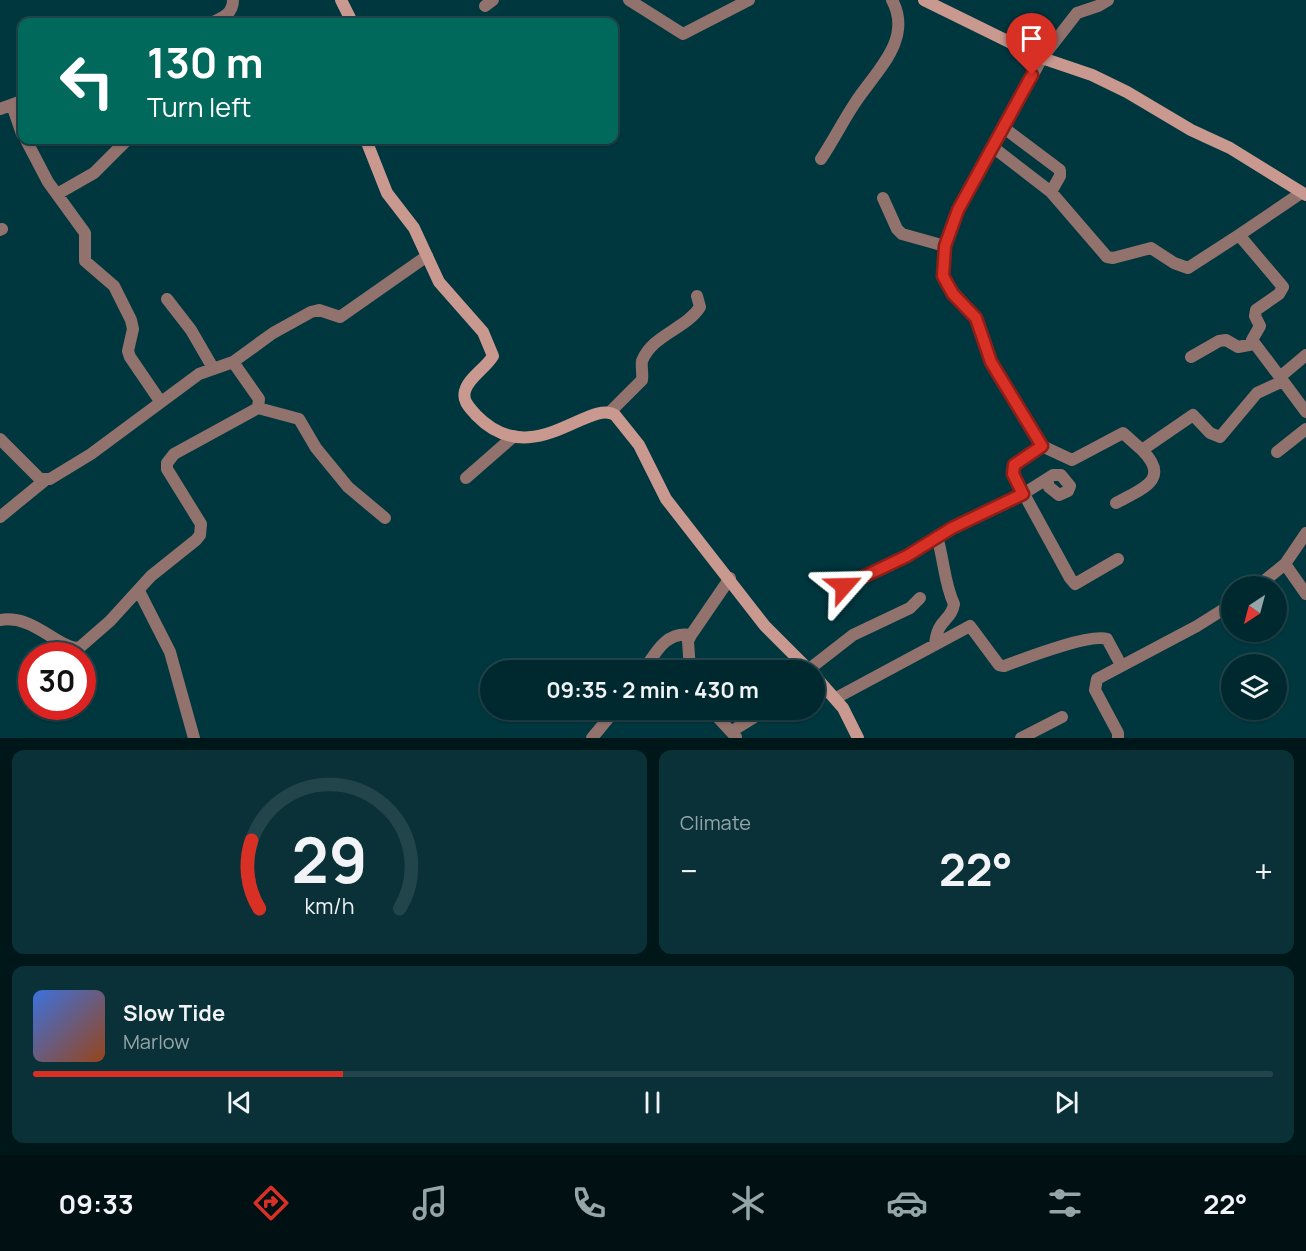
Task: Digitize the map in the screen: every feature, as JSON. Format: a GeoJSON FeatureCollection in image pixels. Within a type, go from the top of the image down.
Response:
{"type":"FeatureCollection","features":[{"type":"Feature","properties":{"kind":"street"},"geometry":{"type":"LineString","coordinates":[[221,18],[233,8],[233,0]]}},
{"type":"Feature","properties":{"kind":"street"},"geometry":{"type":"LineString","coordinates":[[340,0],[350,18]]}},
{"type":"Feature","properties":{"kind":"street"},"geometry":{"type":"LineString","coordinates":[[629,0],[683,34],[749,0]]}},
{"type":"Feature","properties":{"kind":"street"},"geometry":{"type":"LineString","coordinates":[[820,159],[856,100],[875,79],[893,48],[898,25],[896,7],[892,0]]}},
{"type":"Feature","properties":{"kind":"street"},"geometry":{"type":"LineString","coordinates":[[924,0],[1042,58],[1092,75],[1150,104],[1181,125],[1206,135],[1251,160],[1304,194],[1188,268],[1174,263],[1151,248],[1113,258],[1107,257],[1051,192],[994,148]]}},
{"type":"Feature","properties":{"kind":"street"},"geometry":{"type":"LineString","coordinates":[[1108,0],[1098,6],[1077,12],[1042,58],[958,210],[945,246],[943,276],[948,286],[976,318],[991,362],[1042,446],[1072,460],[1123,433],[1142,450],[1154,467],[1155,476],[1151,484],[1116,503]]}},
{"type":"Feature","properties":{"kind":"street"},"geometry":{"type":"LineString","coordinates":[[12,105],[18,122]]}},
{"type":"Feature","properties":{"kind":"street"},"geometry":{"type":"LineString","coordinates":[[1004,128],[1060,170],[1060,177],[1051,192]]}},
{"type":"Feature","properties":{"kind":"street"},"geometry":{"type":"LineString","coordinates":[[28,144],[48,182],[59,193],[85,233],[86,261],[114,286],[132,320],[133,329],[128,351],[130,357],[160,401]]}},
{"type":"Feature","properties":{"kind":"street"},"geometry":{"type":"LineString","coordinates":[[59,193],[94,173],[123,144]]}},
{"type":"Feature","properties":{"kind":"street"},"geometry":{"type":"LineString","coordinates":[[368,144],[387,193],[414,228],[439,282],[489,342],[493,356],[489,364],[466,387],[464,394],[467,405],[489,428],[499,434],[542,436],[570,427],[597,412],[610,412],[642,380],[641,363],[648,352],[673,329],[695,315],[700,307],[697,296]]}},
{"type":"Feature","properties":{"kind":"street"},"geometry":{"type":"LineString","coordinates":[[884,198],[897,229],[902,234],[945,246]]}},
{"type":"Feature","properties":{"kind":"street"},"geometry":{"type":"LineString","coordinates":[[1239,236],[1283,287],[1279,294],[1256,310],[1255,316],[1260,326],[1252,340],[1306,412]]}},
{"type":"Feature","properties":{"kind":"street"},"geometry":{"type":"LineString","coordinates":[[0,517],[44,481],[91,454],[199,374],[233,362],[273,333],[311,312],[319,310],[332,316],[340,316],[427,256]]}},
{"type":"Feature","properties":{"kind":"street"},"geometry":{"type":"LineString","coordinates":[[167,299],[191,330],[213,368]]}},
{"type":"Feature","properties":{"kind":"street"},"geometry":{"type":"LineString","coordinates":[[1191,357],[1219,341],[1226,340],[1238,347],[1254,344]]}},
{"type":"Feature","properties":{"kind":"street"},"geometry":{"type":"LineString","coordinates":[[1142,450],[1189,416],[1197,418],[1213,435],[1222,436],[1240,410],[1257,393],[1282,379],[1306,355]]}},
{"type":"Feature","properties":{"kind":"street"},"geometry":{"type":"LineString","coordinates":[[233,362],[259,399],[258,408]]}},
{"type":"Feature","properties":{"kind":"street"},"geometry":{"type":"LineString","coordinates":[[0,620],[22,621],[69,646],[79,648],[139,591],[151,576],[196,540],[202,528],[167,469],[170,458],[258,408],[299,419],[316,448],[348,487],[385,518]]}},
{"type":"Feature","properties":{"kind":"street"},"geometry":{"type":"LineString","coordinates":[[610,412],[633,437],[666,499],[730,578],[765,626],[798,660]]}},
{"type":"Feature","properties":{"kind":"street"},"geometry":{"type":"LineString","coordinates":[[1278,452],[1306,429]]}},
{"type":"Feature","properties":{"kind":"street"},"geometry":{"type":"LineString","coordinates":[[466,478],[514,436]]}},
{"type":"Feature","properties":{"kind":"street"},"geometry":{"type":"LineString","coordinates":[[0,439],[44,481]]}},
{"type":"Feature","properties":{"kind":"street"},"geometry":{"type":"LineString","coordinates":[[1042,446],[1014,465],[1013,474],[1075,584],[1118,559]]}},
{"type":"Feature","properties":{"kind":"street"},"geometry":{"type":"LineString","coordinates":[[844,586],[907,556],[937,537],[1047,480]]}},
{"type":"Feature","properties":{"kind":"street"},"geometry":{"type":"LineString","coordinates":[[1270,576],[1285,564],[1306,533]]}},
{"type":"Feature","properties":{"kind":"street"},"geometry":{"type":"LineString","coordinates":[[935,645],[937,628],[951,613],[954,604],[946,583],[945,564],[937,537]]}},
{"type":"Feature","properties":{"kind":"street"},"geometry":{"type":"LineString","coordinates":[[1285,564],[1306,594]]}},
{"type":"Feature","properties":{"kind":"street"},"geometry":{"type":"LineString","coordinates":[[690,660],[691,635],[730,578]]}},
{"type":"Feature","properties":{"kind":"street"},"geometry":{"type":"LineString","coordinates":[[139,591],[170,652],[194,738]]}},
{"type":"Feature","properties":{"kind":"street"},"geometry":{"type":"LineString","coordinates":[[825,662],[853,635],[910,608],[920,598]]}},
{"type":"Feature","properties":{"kind":"street"},"geometry":{"type":"LineString","coordinates":[[1118,738],[1118,733],[1094,685],[1097,679],[1221,611]]}},
{"type":"Feature","properties":{"kind":"street"},"geometry":{"type":"LineString","coordinates":[[836,698],[970,626],[999,665],[1004,666],[1055,648],[1103,637],[1111,646],[1121,665]]}},
{"type":"Feature","properties":{"kind":"street"},"geometry":{"type":"LineString","coordinates":[[652,660],[670,636],[678,633],[691,635]]}},
{"type":"Feature","properties":{"kind":"street"},"geometry":{"type":"LineString","coordinates":[[825,687],[836,698],[858,738]]}},
{"type":"Feature","properties":{"kind":"street"},"geometry":{"type":"LineString","coordinates":[[1022,738],[1062,717]]}},
{"type":"Feature","properties":{"kind":"street"},"geometry":{"type":"LineString","coordinates":[[592,738],[607,720]]}},
{"type":"Feature","properties":{"kind":"street"},"geometry":{"type":"LineString","coordinates":[[721,720],[734,734],[753,720]]}},
{"type":"Feature","properties":{"kind":"route"},"geometry":{"type":"LineString","coordinates":[[844,586],[907,556],[944,532],[1023,494],[1012,470],[1014,465],[1042,446],[991,362],[976,318],[953,294],[943,276],[945,246],[958,210],[1032,75]]}}]}
